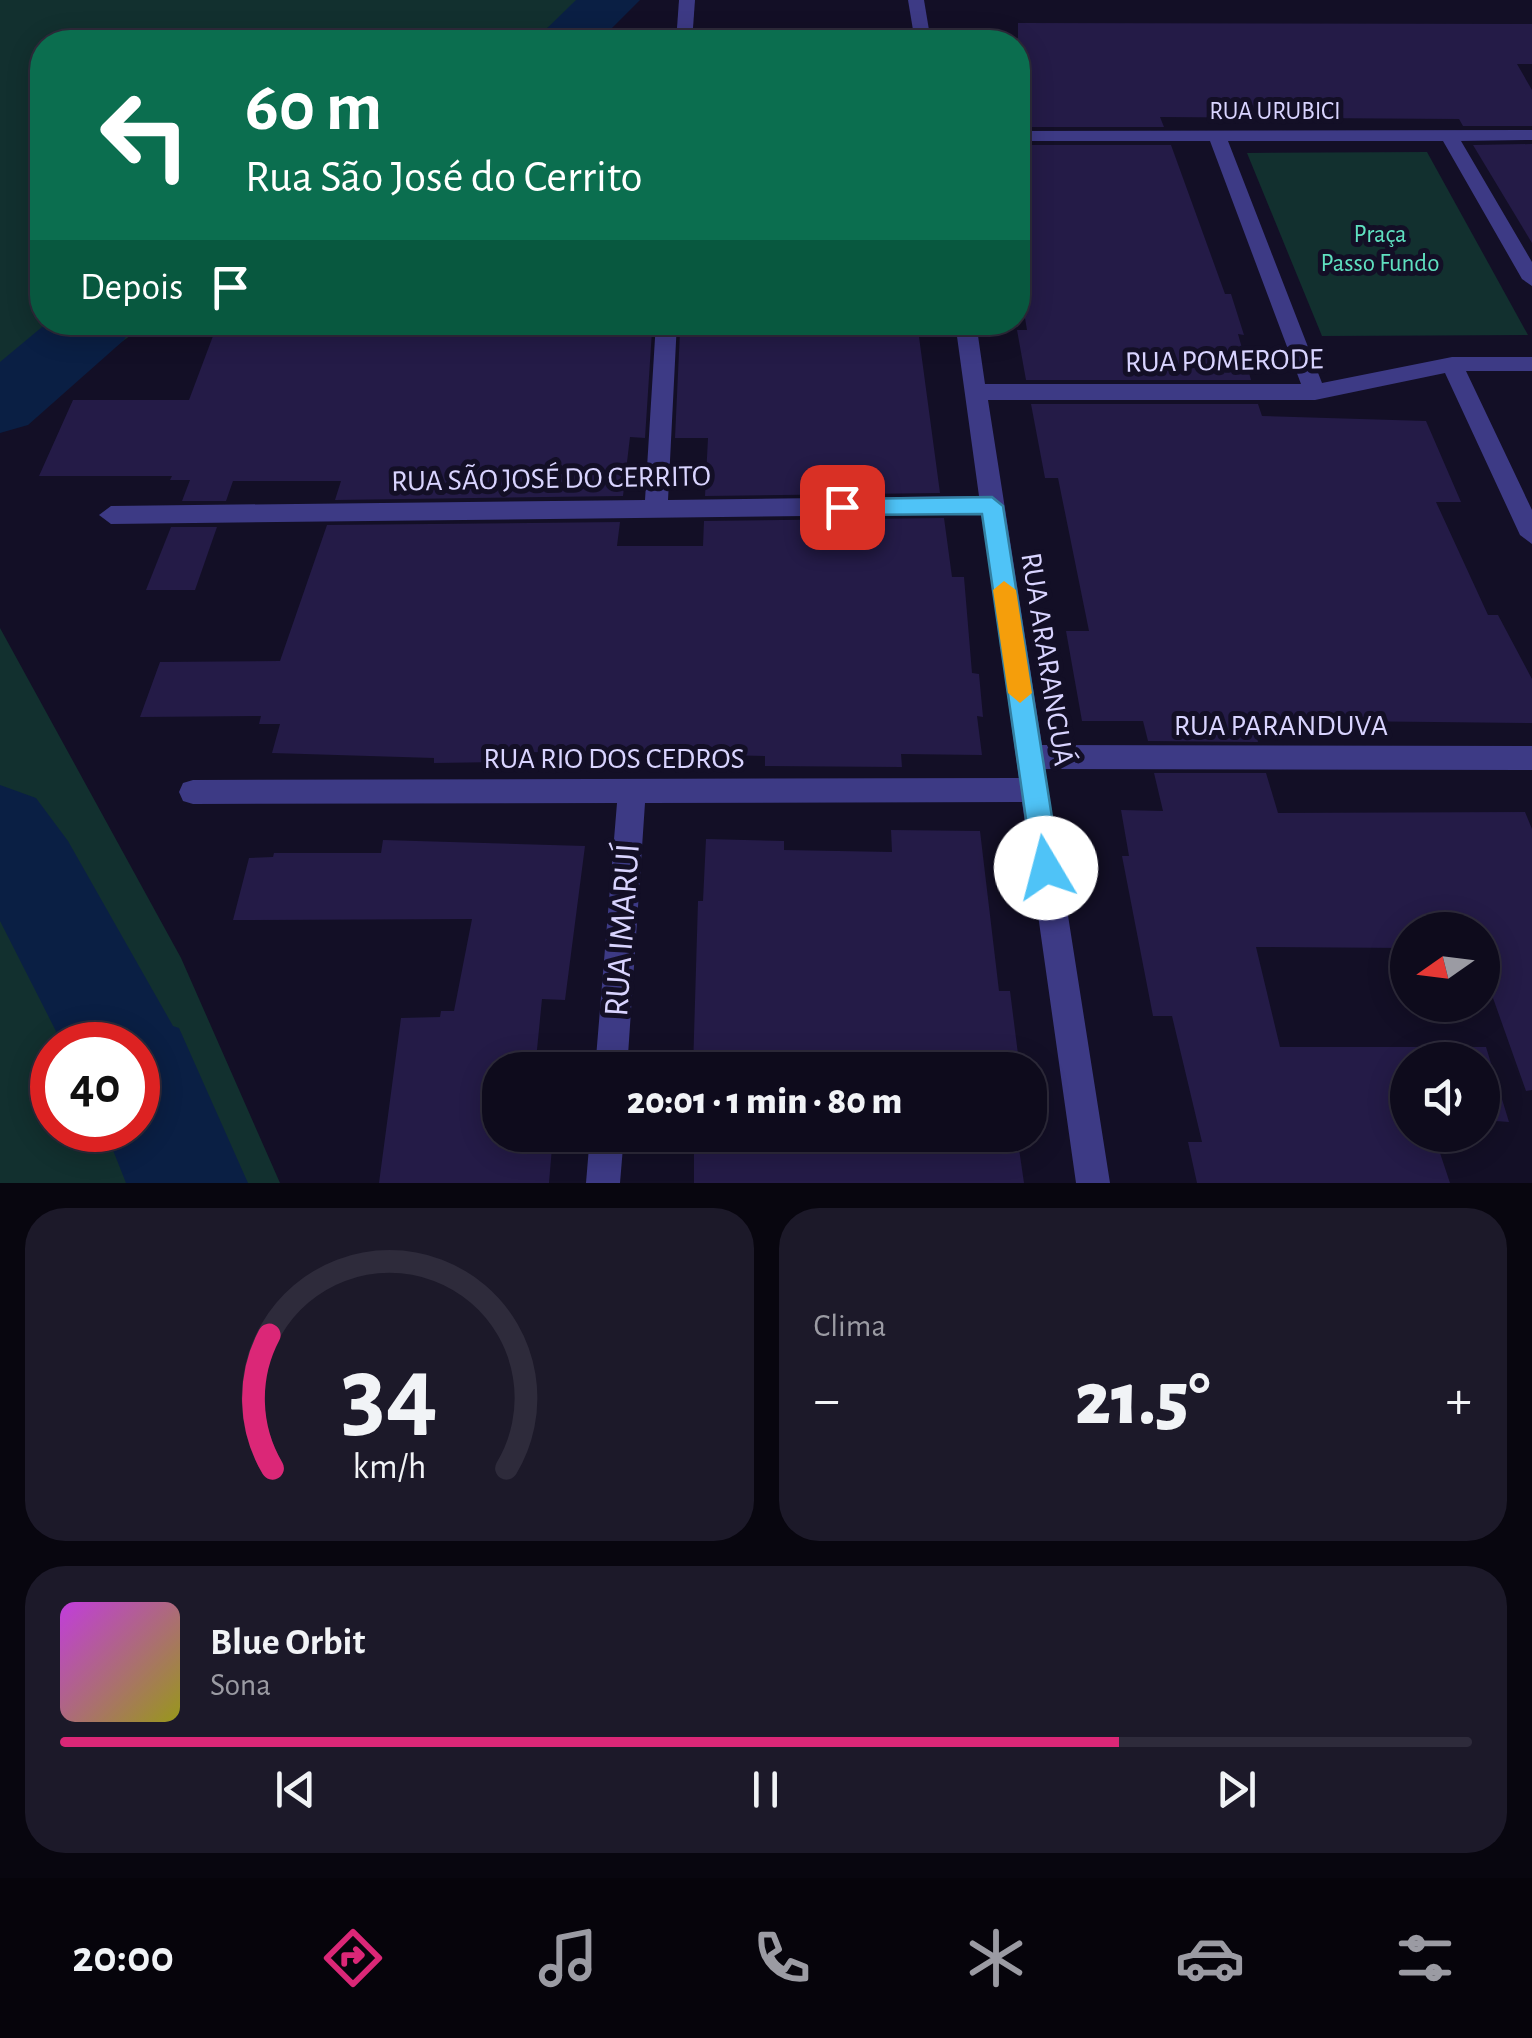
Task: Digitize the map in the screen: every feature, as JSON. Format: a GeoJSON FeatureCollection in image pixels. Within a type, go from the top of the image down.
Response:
{"type":"FeatureCollection","features":[{"type":"Feature","properties":{"kind":"street"},"geometry":{"type":"LineString","coordinates":[[685,30],[687,0]]}},
{"type":"Feature","properties":{"kind":"street"},"geometry":{"type":"LineString","coordinates":[[916,0],[921,30]]}},
{"type":"Feature","properties":{"kind":"street"},"geometry":{"type":"LineString","coordinates":[[1449,135],[1532,279]]}},
{"type":"Feature","properties":{"kind":"street","name":"RUA URUBICI"},"geometry":{"type":"LineString","coordinates":[[1030,136],[1532,135]]}},
{"type":"Feature","properties":{"kind":"street"},"geometry":{"type":"LineString","coordinates":[[1217,136],[1315,392]]}},
{"type":"Feature","properties":{"kind":"street"},"geometry":{"type":"LineString","coordinates":[[656,509],[666,335]]}},
{"type":"Feature","properties":{"kind":"street","name":"RUA ARARANGUÁ"},"geometry":{"type":"LineString","coordinates":[[967,335],[1093,1183]]}},
{"type":"Feature","properties":{"kind":"street"},"geometry":{"type":"LineString","coordinates":[[1452,364],[1532,535]]}},
{"type":"Feature","properties":{"kind":"street","name":"RUA POMERODE"},"geometry":{"type":"LineString","coordinates":[[975,392],[1315,392],[1452,364],[1532,364]]}},
{"type":"Feature","properties":{"kind":"street","name":"RUA SÃO JOSÉ DO CERRITO"},"geometry":{"type":"LineString","coordinates":[[111,515],[992,506]]}},
{"type":"Feature","properties":{"kind":"street","name":"RUA PARANDUVA"},"geometry":{"type":"LineString","coordinates":[[1029,757],[1532,758]]}},
{"type":"Feature","properties":{"kind":"street","name":"RUA IMARUÍ"},"geometry":{"type":"LineString","coordinates":[[612,1052],[632,790]]}},
{"type":"Feature","properties":{"kind":"street","name":"RUA RIO DOS CEDROS"},"geometry":{"type":"LineString","coordinates":[[193,792],[1035,790]]}},
{"type":"Feature","properties":{"kind":"street"},"geometry":{"type":"LineString","coordinates":[[603,1183],[606,1152]]}},
{"type":"Feature","properties":{"kind":"green space"},"geometry":{"type":"Polygon","coordinates":[[[0,0],[586,0],[545,30],[30,30],[30,335],[131,335],[0,429],[0,0]]]}},
{"type":"Feature","properties":{"kind":"green space","name":"Praça Passo Fundo"},"geometry":{"type":"Polygon","coordinates":[[[1427,152],[1528,335],[1322,336],[1247,153],[1427,152]]]}},
{"type":"Feature","properties":{"kind":"green space"},"geometry":{"type":"Polygon","coordinates":[[[0,628],[181,958],[280,1183],[0,1183],[0,628]]]}},
{"type":"Feature","properties":{"kind":"building"},"geometry":{"type":"Polygon","coordinates":[[[1018,23],[1532,24],[1532,64],[1517,64],[1532,90],[1532,126],[1463,126],[1459,119],[1160,117],[1164,127],[1030,127],[1030,30],[1018,30],[1018,23]]]}},
{"type":"Feature","properties":{"kind":"building"},"geometry":{"type":"Polygon","coordinates":[[[1532,144],[1532,243],[1473,145],[1532,144]]]}},
{"type":"Feature","properties":{"kind":"building"},"geometry":{"type":"Polygon","coordinates":[[[1030,145],[1171,145],[1225,294],[1231,294],[1244,335],[1238,334],[1251,380],[1026,380],[1018,335],[1030,335],[1030,145]]]}},
{"type":"Feature","properties":{"kind":"building"},"geometry":{"type":"Polygon","coordinates":[[[213,335],[652,335],[645,438],[630,437],[623,496],[335,500],[341,481],[233,481],[226,501],[182,501],[190,480],[170,480],[172,476],[39,476],[73,400],[189,400],[213,335]]]}},
{"type":"Feature","properties":{"kind":"building"},"geometry":{"type":"Polygon","coordinates":[[[680,335],[919,335],[940,493],[705,496],[708,438],[675,438],[680,335]]]}},
{"type":"Feature","properties":{"kind":"building"},"geometry":{"type":"Polygon","coordinates":[[[1031,404],[1258,404],[1262,416],[1426,421],[1461,502],[1436,502],[1488,615],[1498,615],[1532,679],[1532,723],[1252,720],[1258,742],[1148,741],[1143,721],[1082,721],[1066,631],[1089,631],[1058,478],[1045,478],[1031,404]]]}},
{"type":"Feature","properties":{"kind":"building"},"geometry":{"type":"Polygon","coordinates":[[[944,518],[952,577],[964,577],[972,673],[979,674],[983,717],[977,716],[982,755],[901,754],[902,767],[765,766],[765,756],[575,751],[504,753],[502,762],[434,763],[434,758],[272,753],[280,724],[259,724],[261,716],[140,717],[160,662],[280,661],[327,525],[620,522],[617,546],[703,546],[704,521],[944,518]]]}},
{"type":"Feature","properties":{"kind":"building"},"geometry":{"type":"Polygon","coordinates":[[[171,527],[217,527],[195,590],[146,590],[171,527]]]}},
{"type":"Feature","properties":{"kind":"building"},"geometry":{"type":"Polygon","coordinates":[[[1154,773],[1266,773],[1278,813],[1525,812],[1532,829],[1532,1090],[1526,1091],[1500,1018],[1500,912],[1390,912],[1390,948],[1256,947],[1280,1047],[1390,1047],[1390,1152],[1440,1152],[1450,1183],[1197,1183],[1188,1142],[1202,1142],[1172,1016],[1153,1016],[1122,856],[1129,856],[1121,810],[1163,811],[1154,773]]]}},
{"type":"Feature","properties":{"kind":"building"},"geometry":{"type":"Polygon","coordinates":[[[891,830],[980,831],[999,991],[1010,991],[1018,1052],[694,1052],[698,901],[703,901],[706,839],[784,841],[784,850],[892,852],[891,830]]]}},
{"type":"Feature","properties":{"kind":"building"},"geometry":{"type":"Polygon","coordinates":[[[383,840],[585,846],[565,1000],[542,999],[537,1052],[482,1052],[482,1152],[552,1152],[549,1183],[379,1183],[401,1018],[440,1017],[441,1011],[454,1011],[472,919],[233,920],[249,858],[273,857],[274,853],[381,853],[383,840]]]}},
{"type":"Feature","properties":{"kind":"building"},"geometry":{"type":"Polygon","coordinates":[[[1500,1093],[1509,1122],[1500,1121],[1500,1093]]]}},
{"type":"Feature","properties":{"kind":"building"},"geometry":{"type":"Polygon","coordinates":[[[694,1152],[1019,1152],[1024,1183],[694,1183],[694,1152]]]}},
{"type":"Feature","properties":{"kind":"waterway"},"geometry":{"type":"LineString","coordinates":[[577,30],[611,0]]}},
{"type":"Feature","properties":{"kind":"waterway"},"geometry":{"type":"LineString","coordinates":[[0,405],[82,335]]}},
{"type":"Feature","properties":{"kind":"waterway"},"geometry":{"type":"LineString","coordinates":[[0,831],[31,875],[111,1022]]}},
{"type":"Feature","properties":{"kind":"waterway"},"geometry":{"type":"LineString","coordinates":[[160,1120],[187,1183]]}},
{"type":"Feature","properties":{"kind":"slow traffic"},"geometry":{"type":"LineString","coordinates":[[1004,590],[1020,693]]}},
{"type":"Feature","properties":{"kind":"route"},"geometry":{"type":"LineString","coordinates":[[842,507],[992,506],[1046,868]]}}]}
